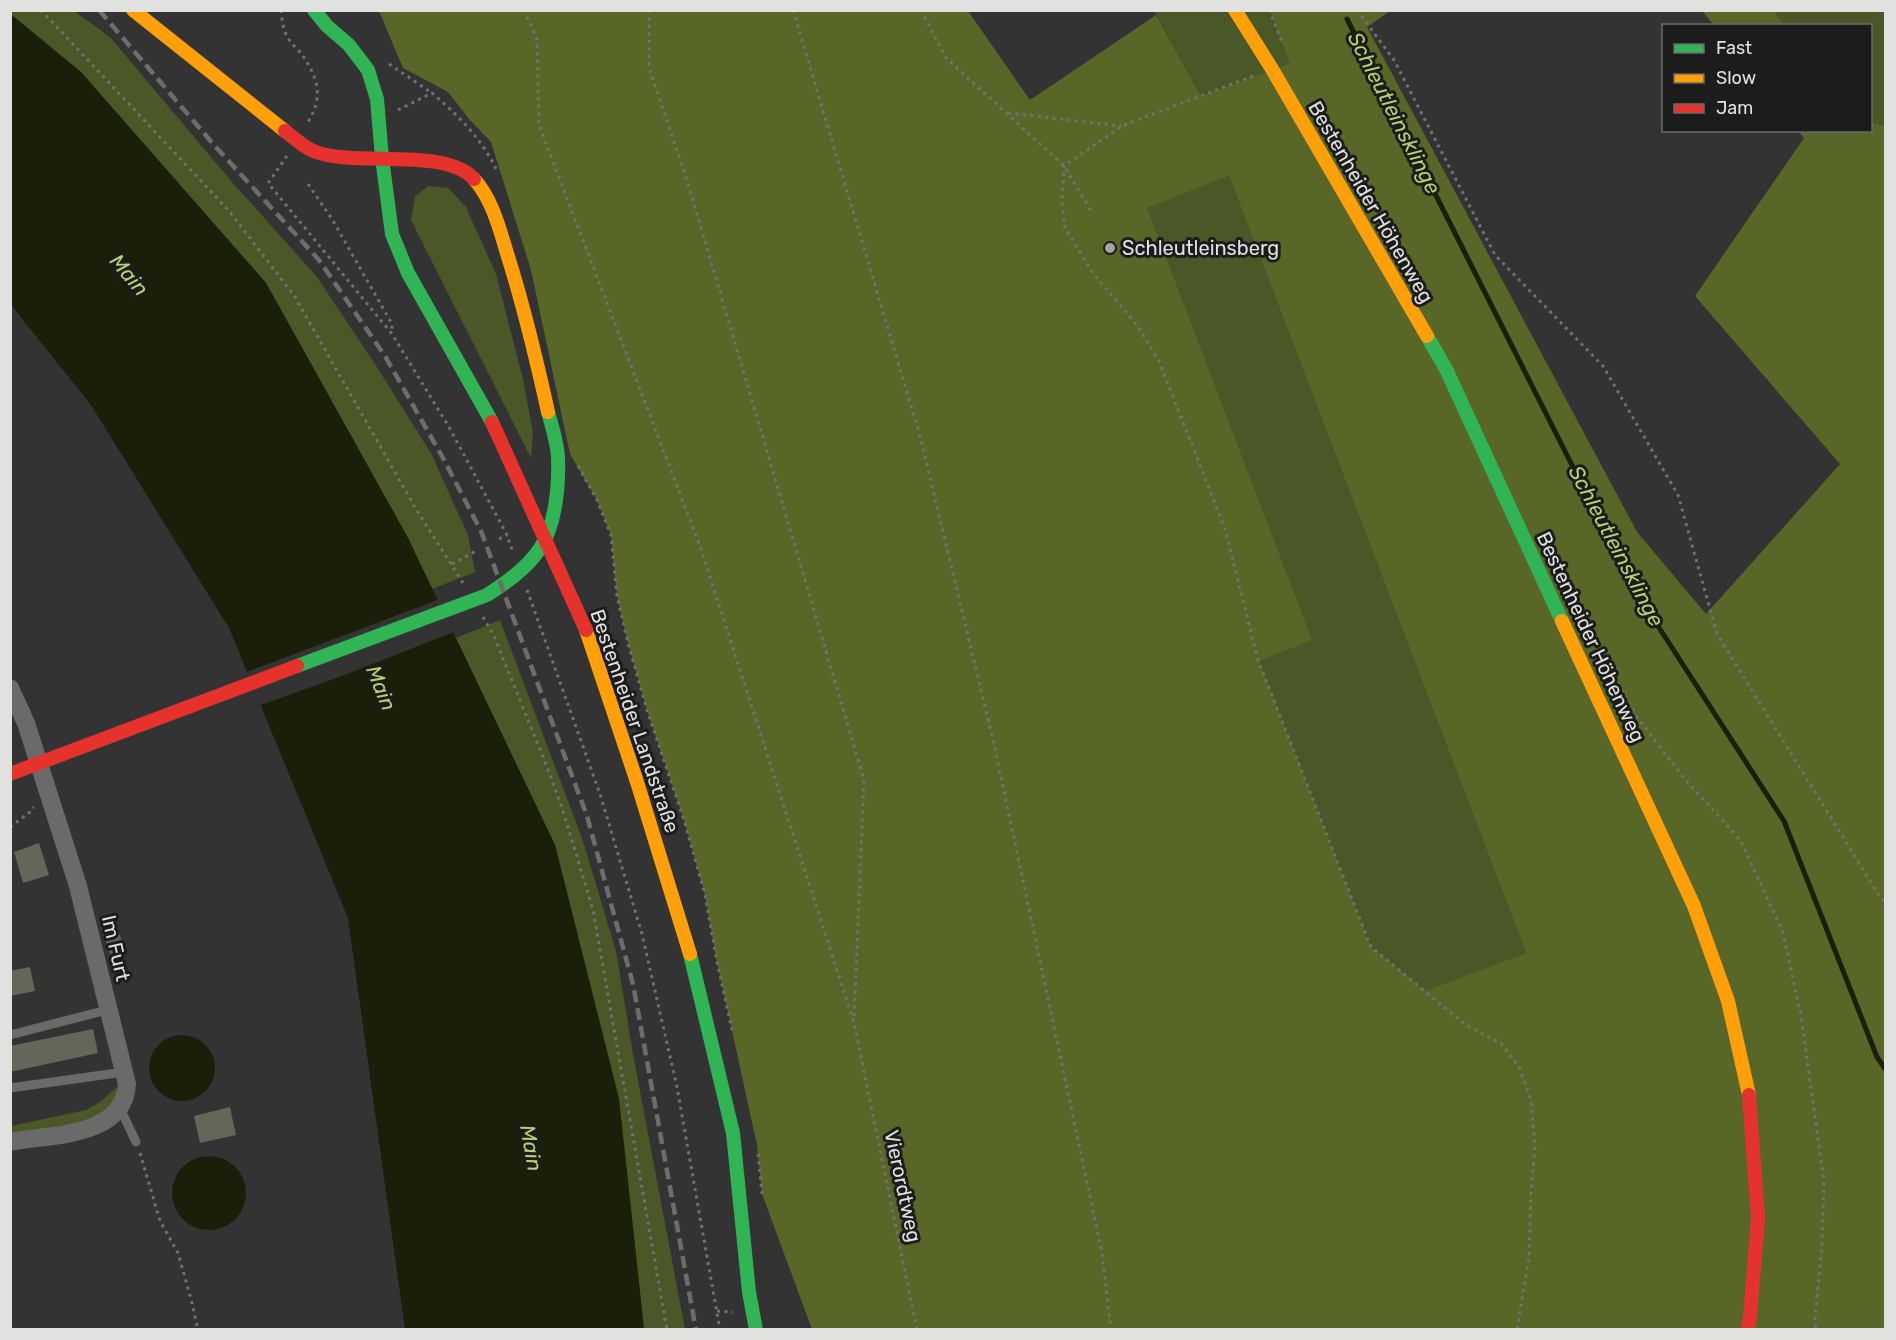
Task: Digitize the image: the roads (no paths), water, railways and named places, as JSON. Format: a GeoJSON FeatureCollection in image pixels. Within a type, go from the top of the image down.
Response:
{"type":"FeatureCollection","features":[{"type":"Feature","properties":{"kind":"main road"},"geometry":{"type":"LineString","coordinates":[[10,774],[487,595],[511,579],[539,550],[555,508],[558,455],[537,360],[501,233],[484,191],[467,171],[444,162],[345,157],[315,152],[289,134],[133,10]]}},
{"type":"Feature","properties":{"kind":"main road","name":"Bestenheider Landstraße"},"geometry":{"type":"LineString","coordinates":[[314,10],[327,26],[349,45],[368,70],[375,90],[392,234],[408,273],[496,429],[583,622],[638,782],[693,965],[733,1133],[749,1292],[756,1329]]}},
{"type":"Feature","properties":{"kind":"main road","name":"Bestenheider Höhenweg"},"geometry":{"type":"LineString","coordinates":[[1234,10],[1272,69],[1446,369],[1694,906],[1728,1001],[1749,1093],[1758,1218],[1750,1317],[1747,1329]]}},
{"type":"Feature","properties":{"kind":"street","name":"Im Furt"},"geometry":{"type":"LineString","coordinates":[[10,688],[26,723],[78,886],[124,1072],[126,1095],[120,1108]]}},
{"type":"Feature","properties":{"kind":"street"},"geometry":{"type":"LineString","coordinates":[[10,1142],[83,1131],[111,1118],[120,1108]]}},
{"type":"Feature","properties":{"kind":"lane"},"geometry":{"type":"LineString","coordinates":[[10,1035],[107,1010]]}},
{"type":"Feature","properties":{"kind":"lane"},"geometry":{"type":"LineString","coordinates":[[10,1088],[124,1072]]}},
{"type":"Feature","properties":{"kind":"lane"},"geometry":{"type":"LineString","coordinates":[[120,1108],[136,1142]]}},
{"type":"Feature","properties":{"kind":"water","name":"Main"},"geometry":{"type":"Polygon","coordinates":[[[10,14],[81,72],[266,283],[408,538],[555,845],[619,1099],[644,1329],[405,1329],[348,918],[229,628],[91,405],[11,305],[10,14]]]}},
{"type":"Feature","properties":{"kind":"water"},"geometry":{"type":"Polygon","coordinates":[[[188,1035],[206,1044],[213,1055],[215,1068],[213,1081],[206,1092],[195,1099],[176,1101],[158,1092],[151,1081],[149,1062],[158,1044],[169,1037],[188,1035]]]}},
{"type":"Feature","properties":{"kind":"water"},"geometry":{"type":"Polygon","coordinates":[[[209,1156],[230,1162],[240,1172],[246,1193],[240,1214],[230,1224],[209,1230],[188,1224],[178,1214],[172,1193],[178,1172],[188,1162],[209,1156]]]}},
{"type":"Feature","properties":{"kind":"waterway","name":"Schleutleinsklinge"},"geometry":{"type":"LineString","coordinates":[[1347,19],[1636,592],[1784,821],[1877,1057],[1886,1070]]}},
{"type":"Feature","properties":{"kind":"railway"},"geometry":{"type":"LineString","coordinates":[[99,10],[214,145],[319,260],[385,356],[481,531],[587,816],[633,984],[696,1330]]}},
{"type":"Feature","properties":{"kind":"place","name":"Schleutleinsberg"},"geometry":{"type":"Point","coordinates":[1110,248]}}]}
